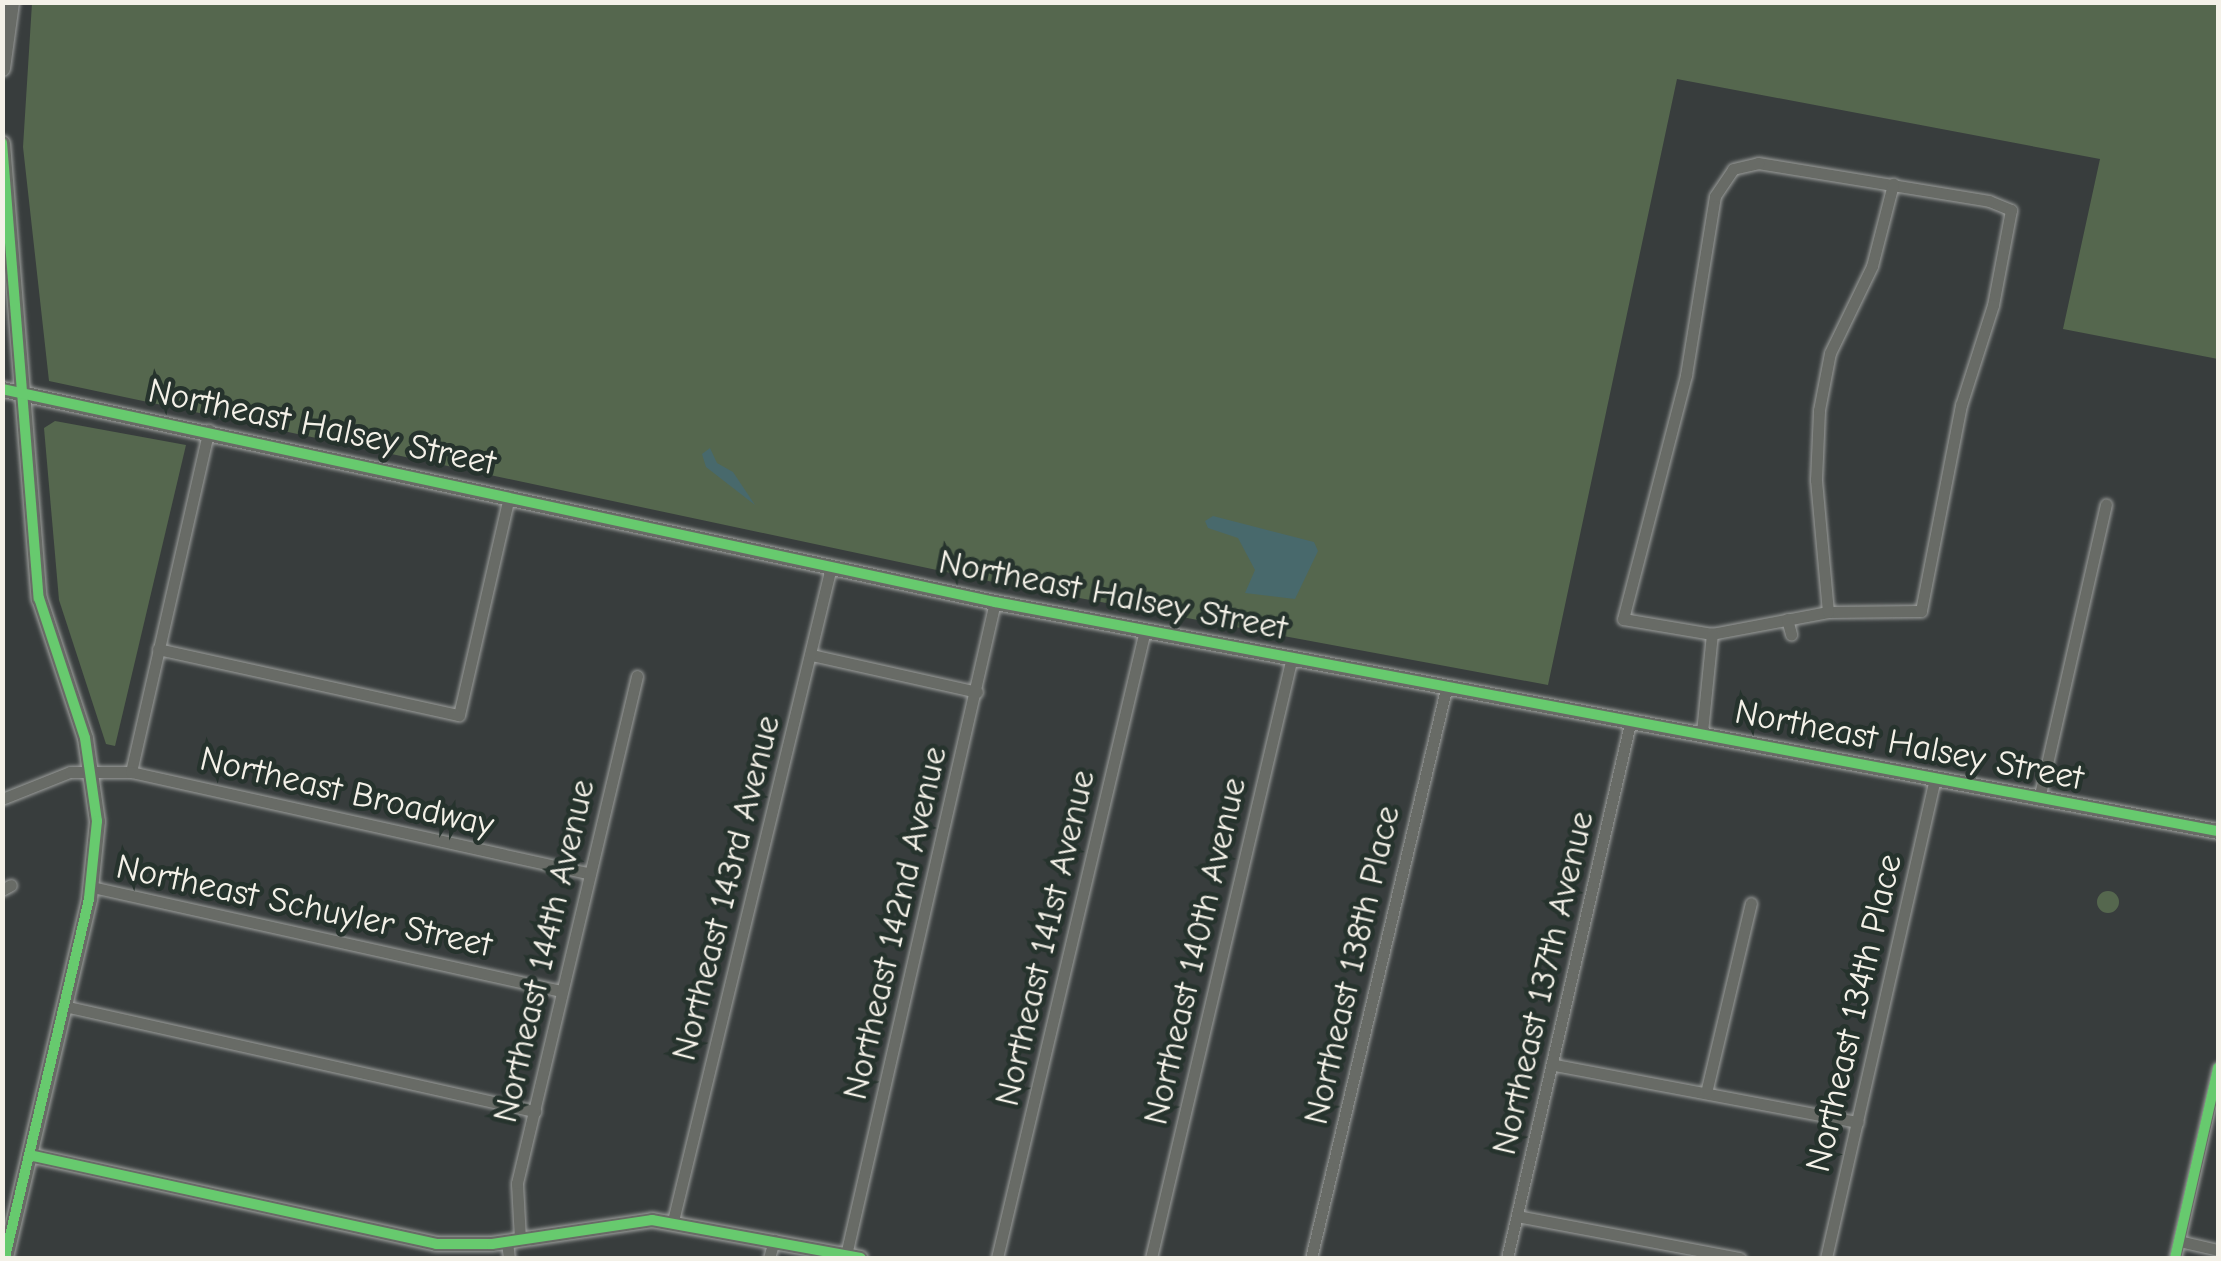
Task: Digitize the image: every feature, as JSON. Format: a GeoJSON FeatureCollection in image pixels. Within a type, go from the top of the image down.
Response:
{"type":"FeatureCollection","features":[{"type":"Feature","properties":{"kind":"main road"},"geometry":{"type":"LineString","coordinates":[[2,68],[11,2]]}},
{"type":"Feature","properties":{"kind":"main road"},"geometry":{"type":"LineString","coordinates":[[2,143],[39,598],[92,770],[97,821],[92,887],[4,1258]]}},
{"type":"Feature","properties":{"kind":"main road","name":"Northeast Halsey Street"},"geometry":{"type":"LineString","coordinates":[[2,390],[209,430],[995,602],[2218,831]]}},
{"type":"Feature","properties":{"kind":"street"},"geometry":{"type":"LineString","coordinates":[[1768,163],[1893,184],[2011,210],[1994,304],[1958,418],[1921,611],[1828,612],[1712,634],[1623,619],[1686,375],[1720,184],[1733,169],[1768,163]]}},
{"type":"Feature","properties":{"kind":"street"},"geometry":{"type":"LineString","coordinates":[[1828,612],[1816,480],[1819,410],[1830,353],[1872,266],[1893,184]]}},
{"type":"Feature","properties":{"kind":"street"},"geometry":{"type":"LineString","coordinates":[[131,772],[209,430]]}},
{"type":"Feature","properties":{"kind":"street"},"geometry":{"type":"LineString","coordinates":[[158,649],[459,716],[509,496]]}},
{"type":"Feature","properties":{"kind":"street"},"geometry":{"type":"LineString","coordinates":[[2039,799],[2106,505]]}},
{"type":"Feature","properties":{"kind":"street","name":"Northeast 143rd Avenue"},"geometry":{"type":"LineString","coordinates":[[673,1222],[831,567]]}},
{"type":"Feature","properties":{"kind":"street","name":"Northeast 142nd Avenue"},"geometry":{"type":"LineString","coordinates":[[853,1257],[995,602]]}},
{"type":"Feature","properties":{"kind":"street"},"geometry":{"type":"LineString","coordinates":[[1787,619],[1791,634]]}},
{"type":"Feature","properties":{"kind":"street","name":"Northeast 141st Avenue"},"geometry":{"type":"LineString","coordinates":[[996,1258],[1144,630]]}},
{"type":"Feature","properties":{"kind":"street"},"geometry":{"type":"LineString","coordinates":[[1702,732],[1712,634]]}},
{"type":"Feature","properties":{"kind":"street"},"geometry":{"type":"LineString","coordinates":[[812,655],[977,692]]}},
{"type":"Feature","properties":{"kind":"street","name":"Northeast 140th Avenue"},"geometry":{"type":"LineString","coordinates":[[1151,1258],[1292,657]]}},
{"type":"Feature","properties":{"kind":"street","name":"Northeast 144th Avenue"},"geometry":{"type":"LineString","coordinates":[[509,1258],[514,1240],[515,1193],[637,676]]}},
{"type":"Feature","properties":{"kind":"street","name":"Northeast 138th Place"},"geometry":{"type":"LineString","coordinates":[[1311,1258],[1447,685]]}},
{"type":"Feature","properties":{"kind":"street","name":"Northeast 137th Avenue"},"geometry":{"type":"LineString","coordinates":[[1508,1258],[1631,719]]}},
{"type":"Feature","properties":{"kind":"street","name":"Northeast Broadway"},"geometry":{"type":"LineString","coordinates":[[2,799],[46,779],[92,770],[131,772],[590,874]]}},
{"type":"Feature","properties":{"kind":"street","name":"Northeast 134th Place"},"geometry":{"type":"LineString","coordinates":[[1826,1258],[1935,779]]}},
{"type":"Feature","properties":{"kind":"street","name":"Northeast Schuyler Street"},"geometry":{"type":"LineString","coordinates":[[92,887],[562,991]]}},
{"type":"Feature","properties":{"kind":"street"},"geometry":{"type":"LineString","coordinates":[[1706,1093],[1751,903]]}},
{"type":"Feature","properties":{"kind":"street"},"geometry":{"type":"LineString","coordinates":[[64,1006],[535,1111]]}},
{"type":"Feature","properties":{"kind":"street"},"geometry":{"type":"LineString","coordinates":[[1554,1065],[1858,1122]]}},
{"type":"Feature","properties":{"kind":"street"},"geometry":{"type":"LineString","coordinates":[[2175,1258],[2213,1115],[2218,1068]]}},
{"type":"Feature","properties":{"kind":"street"},"geometry":{"type":"LineString","coordinates":[[29,1155],[413,1240],[514,1240],[617,1222],[673,1222],[853,1257]]}},
{"type":"Feature","properties":{"kind":"street"},"geometry":{"type":"LineString","coordinates":[[1517,1216],[1740,1258]]}},
{"type":"Feature","properties":{"kind":"street"},"geometry":{"type":"LineString","coordinates":[[769,1258],[774,1240]]}},
{"type":"Feature","properties":{"kind":"street"},"geometry":{"type":"LineString","coordinates":[[2179,1240],[2218,1250]]}},
{"type":"Feature","properties":{"kind":"green space"},"geometry":{"type":"Polygon","coordinates":[[[32,3],[2218,3],[2218,359],[2063,329],[2100,159],[1677,79],[1548,685],[993,582],[49,381],[23,147],[32,3]]]}},
{"type":"Feature","properties":{"kind":"green space"},"geometry":{"type":"Polygon","coordinates":[[[55,421],[186,445],[115,746],[106,744],[59,600],[44,428],[55,421]]]}},
{"type":"Feature","properties":{"kind":"green space"},"geometry":{"type":"Polygon","coordinates":[[[2104,891],[2112,891],[2119,902],[2112,913],[2104,913],[2097,906],[2097,898],[2104,891]]]}},
{"type":"Feature","properties":{"kind":"water"},"geometry":{"type":"Polygon","coordinates":[[[710,448],[717,463],[733,472],[755,505],[706,467],[702,454],[710,448]]]}},
{"type":"Feature","properties":{"kind":"water"},"geometry":{"type":"Polygon","coordinates":[[[1213,516],[1314,542],[1318,551],[1295,599],[1245,593],[1255,570],[1238,538],[1208,528],[1205,521],[1213,516]]]}},
{"type":"Feature","properties":{"kind":"cycle path"},"geometry":{"type":"LineString","coordinates":[[2,143],[39,598],[85,738],[97,821],[89,899],[5,1258]]}},
{"type":"Feature","properties":{"kind":"cycle path"},"geometry":{"type":"LineString","coordinates":[[2,389],[995,602],[2218,831]]}},
{"type":"Feature","properties":{"kind":"cycle path"},"geometry":{"type":"LineString","coordinates":[[2175,1258],[2218,1068]]}},
{"type":"Feature","properties":{"kind":"cycle path"},"geometry":{"type":"LineString","coordinates":[[29,1155],[436,1244],[492,1244],[652,1220],[861,1258]]}}]}
